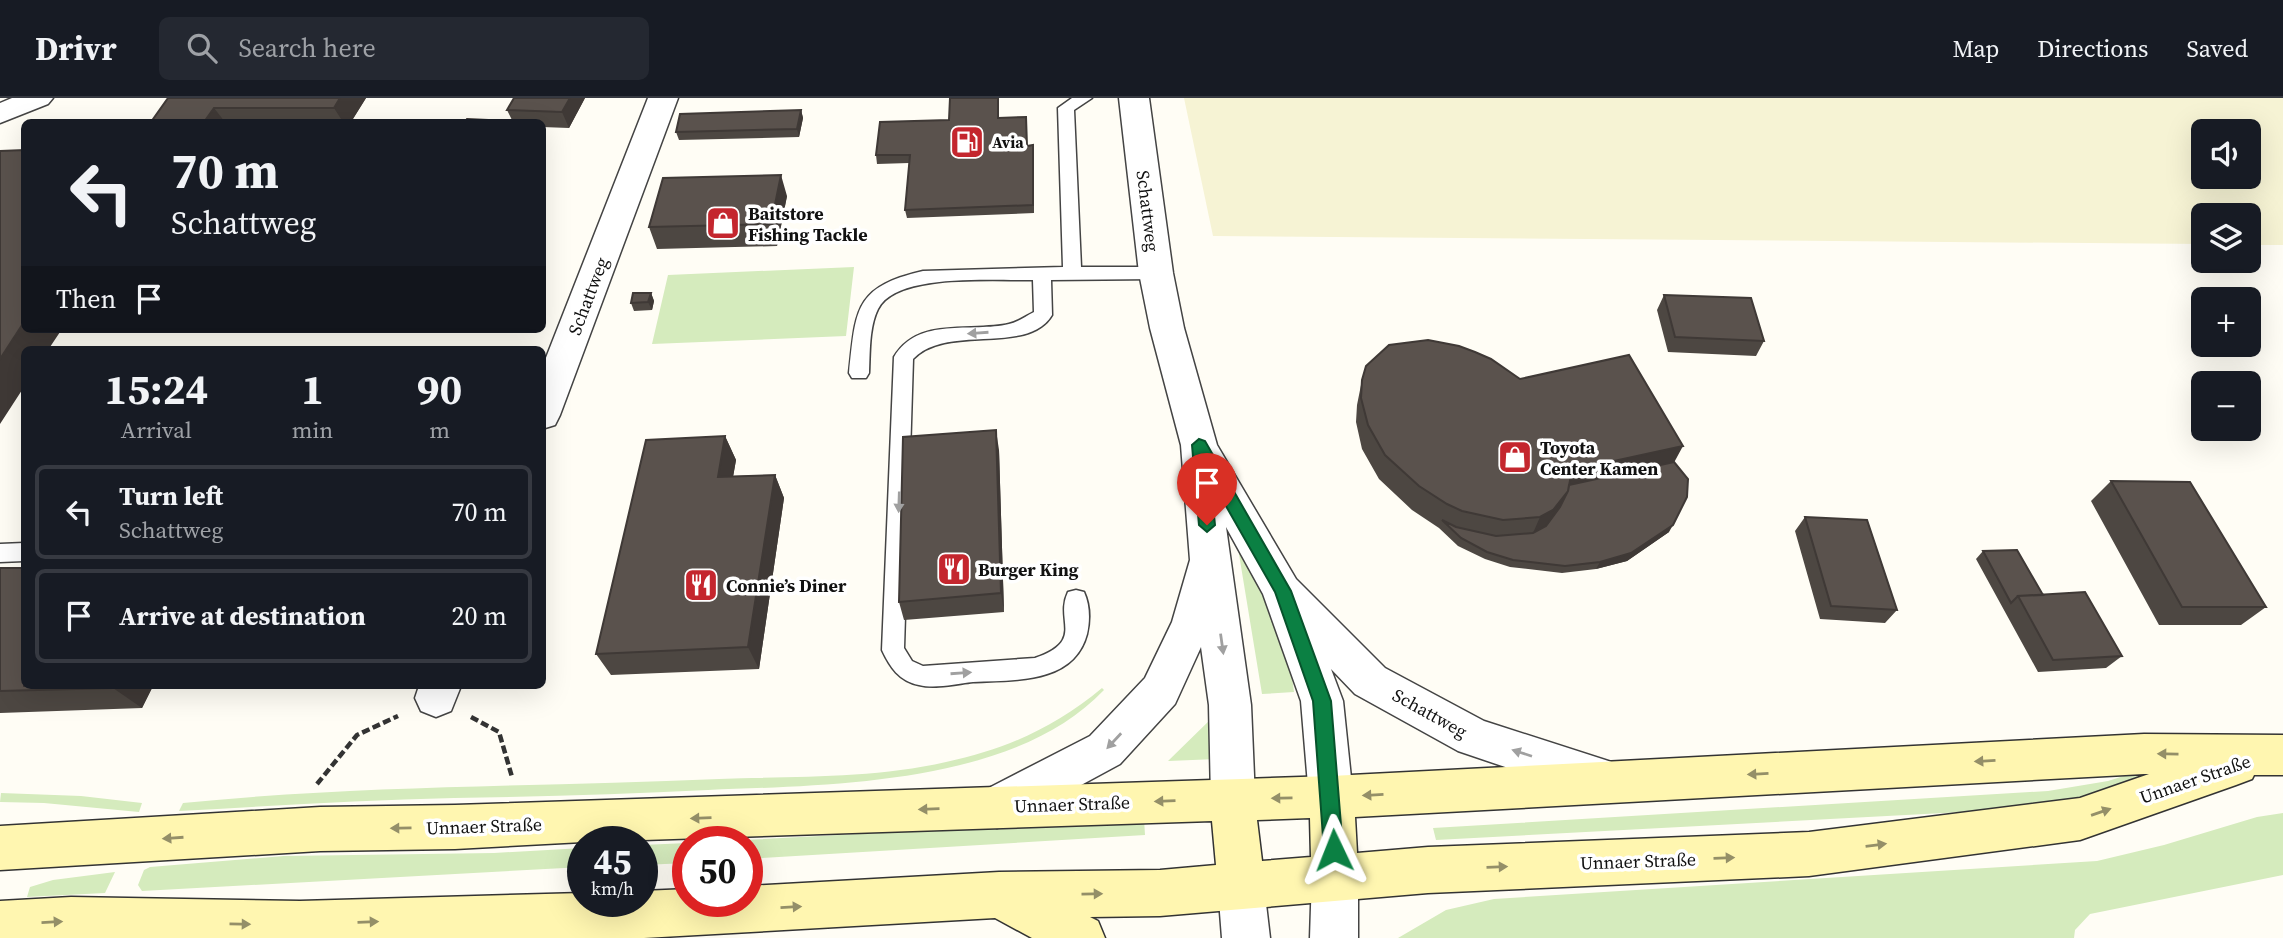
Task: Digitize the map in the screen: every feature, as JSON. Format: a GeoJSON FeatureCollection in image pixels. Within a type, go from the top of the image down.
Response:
{"type":"FeatureCollection","features":[{"type":"Feature","properties":{"kind":"main road","name":"Unnaer Straße"},"geometry":{"type":"LineString","coordinates":[[0,848],[320,830],[1331,797],[2144,754],[2272,756]]}},
{"type":"Feature","properties":{"kind":"main road","name":"Unnaer Straße"},"geometry":{"type":"LineString","coordinates":[[0,925],[71,921],[355,923],[660,914],[999,895],[1160,893],[1428,870],[1809,854],[2080,819],[2272,756]]}},
{"type":"Feature","properties":{"kind":"main road","name":"Schattweg"},"geometry":{"type":"LineString","coordinates":[[1331,797],[1335,876]]}},
{"type":"Feature","properties":{"kind":"main road"},"geometry":{"type":"LineString","coordinates":[[1233,799],[1241,887]]}},
{"type":"Feature","properties":{"kind":"main road"},"geometry":{"type":"LineString","coordinates":[[999,895],[1081,938]]}},
{"type":"Feature","properties":{"kind":"street"},"geometry":{"type":"LineString","coordinates":[[0,114],[38,98]]}},
{"type":"Feature","properties":{"kind":"street","name":"Schattweg"},"geometry":{"type":"LineString","coordinates":[[546,405],[663,98]]}},
{"type":"Feature","properties":{"kind":"street","name":"Schattweg"},"geometry":{"type":"LineString","coordinates":[[1134,98],[1156,273],[1167,328],[1199,445],[1209,552],[1230,705],[1233,799]]}},
{"type":"Feature","properties":{"kind":"street","name":"Schattweg"},"geometry":{"type":"LineString","coordinates":[[1199,445],[1282,591],[1322,701],[1331,797]]}},
{"type":"Feature","properties":{"kind":"street","name":"Schattweg"},"geometry":{"type":"LineString","coordinates":[[997,807],[1105,750],[1160,691],[1192,622],[1209,552]]}},
{"type":"Feature","properties":{"kind":"street","name":"Schattweg"},"geometry":{"type":"LineString","coordinates":[[1282,591],[1370,681],[1473,737],[1611,781]]}},
{"type":"Feature","properties":{"kind":"street"},"geometry":{"type":"LineString","coordinates":[[1334,938],[1335,876]]}},
{"type":"Feature","properties":{"kind":"street"},"geometry":{"type":"LineString","coordinates":[[1241,887],[1246,938]]}},
{"type":"Feature","properties":{"kind":"lane"},"geometry":{"type":"LineString","coordinates":[[1072,273],[1066,108],[1084,98]]}},
{"type":"Feature","properties":{"kind":"lane"},"geometry":{"type":"LineString","coordinates":[[1042,273],[1042,315],[1026,325],[1007,331],[927,337],[912,345],[904,357],[893,650],[904,668],[921,676],[1035,668],[1060,659],[1073,644],[1078,625],[1076,599]]}},
{"type":"Feature","properties":{"kind":"lane"},"geometry":{"type":"LineString","coordinates":[[859,373],[866,312],[874,298],[887,287],[923,277],[1156,273]]}},
{"type":"Feature","properties":{"kind":"lane"},"geometry":{"type":"LineString","coordinates":[[0,553],[21,552]]}},
{"type":"Feature","properties":{"kind":"shaded area"},"geometry":{"type":"Polygon","coordinates":[[[1184,98],[2283,98],[2283,245],[2261,245],[2261,203],[2191,203],[2191,244],[1213,236],[1184,98]]]}},
{"type":"Feature","properties":{"kind":"green space"},"geometry":{"type":"Polygon","coordinates":[[[854,267],[846,336],[652,344],[668,275],[854,267]]]}},
{"type":"Feature","properties":{"kind":"green space"},"geometry":{"type":"Polygon","coordinates":[[[1236,536],[1288,647],[1294,692],[1262,694],[1236,536]]]}},
{"type":"Feature","properties":{"kind":"green space"},"geometry":{"type":"Polygon","coordinates":[[[1102,688],[1104,690],[1066,721],[1021,745],[972,762],[918,774],[809,786],[385,800],[179,811],[183,803],[317,793],[833,776],[890,771],[946,762],[989,751],[1047,726],[1102,688]]]}},
{"type":"Feature","properties":{"kind":"green space"},"geometry":{"type":"Polygon","coordinates":[[[1214,716],[1217,759],[1168,761],[1214,716]]]}},
{"type":"Feature","properties":{"kind":"green space"},"geometry":{"type":"Polygon","coordinates":[[[2165,763],[2183,775],[2038,808],[1436,840],[1433,828],[2048,791],[2108,781],[2165,763]]]}},
{"type":"Feature","properties":{"kind":"green space"},"geometry":{"type":"Polygon","coordinates":[[[1,793],[81,796],[142,803],[139,812],[44,803],[0,802],[1,793]]]}},
{"type":"Feature","properties":{"kind":"green space"},"geometry":{"type":"Polygon","coordinates":[[[2283,813],[2283,875],[2090,914],[2075,930],[2074,938],[1398,938],[1446,910],[1494,899],[2097,861],[2164,845],[2257,817],[2283,813]]]}},
{"type":"Feature","properties":{"kind":"green space"},"geometry":{"type":"Polygon","coordinates":[[[1144,819],[1145,835],[763,858],[763,839],[1144,819]]]}},
{"type":"Feature","properties":{"kind":"green space"},"geometry":{"type":"Polygon","coordinates":[[[658,844],[672,844],[672,864],[658,864],[658,844]]]}},
{"type":"Feature","properties":{"kind":"green space"},"geometry":{"type":"Polygon","coordinates":[[[567,849],[567,868],[142,891],[138,885],[144,870],[150,867],[284,856],[494,853],[567,849]]]}},
{"type":"Feature","properties":{"kind":"green space"},"geometry":{"type":"Polygon","coordinates":[[[115,872],[105,893],[27,897],[30,887],[53,880],[115,872]]]}},
{"type":"Feature","properties":{"kind":"building"},"geometry":{"type":"Polygon","coordinates":[[[168,98],[340,98],[334,108],[214,108],[206,119],[153,119],[168,98]]]}},
{"type":"Feature","properties":{"kind":"building"},"geometry":{"type":"Polygon","coordinates":[[[514,98],[570,98],[562,112],[507,110],[514,98]]]}},
{"type":"Feature","properties":{"kind":"building"},"geometry":{"type":"Polygon","coordinates":[[[950,98],[998,98],[998,118],[1026,117],[1027,146],[1033,145],[1033,205],[905,210],[910,155],[876,155],[880,122],[949,120],[950,98]]]}},
{"type":"Feature","properties":{"kind":"building"},"geometry":{"type":"Polygon","coordinates":[[[801,110],[797,129],[676,132],[680,114],[801,110]]]}},
{"type":"Feature","properties":{"kind":"building"},"geometry":{"type":"Polygon","coordinates":[[[21,150],[21,327],[0,359],[0,151],[21,150]]]}},
{"type":"Feature","properties":{"kind":"building"},"geometry":{"type":"Polygon","coordinates":[[[781,175],[771,224],[649,227],[663,178],[781,175]]]}},
{"type":"Feature","properties":{"kind":"building"},"geometry":{"type":"Polygon","coordinates":[[[633,293],[651,293],[648,302],[631,303],[633,293]]]}},
{"type":"Feature","properties":{"kind":"building"},"geometry":{"type":"Polygon","coordinates":[[[1664,295],[1751,298],[1764,341],[1675,337],[1664,295]]]}},
{"type":"Feature","properties":{"kind":"building","name":"Toyota Center Kamen"},"geometry":{"type":"Polygon","coordinates":[[[1428,340],[1475,352],[1491,359],[1520,379],[1629,355],[1683,446],[1572,470],[1568,491],[1553,510],[1540,517],[1503,520],[1462,511],[1419,486],[1385,455],[1368,425],[1361,398],[1366,366],[1389,345],[1428,340]]]}},
{"type":"Feature","properties":{"kind":"building","name":"Burger King"},"geometry":{"type":"Polygon","coordinates":[[[996,430],[1001,593],[899,602],[903,437],[996,430]]]}},
{"type":"Feature","properties":{"kind":"building","name":"Connie’s Diner"},"geometry":{"type":"Polygon","coordinates":[[[725,436],[718,477],[775,475],[748,647],[596,654],[646,440],[725,436]]]}},
{"type":"Feature","properties":{"kind":"building"},"geometry":{"type":"Polygon","coordinates":[[[1674,462],[1688,479],[1687,497],[1673,525],[1631,553],[1600,562],[1565,566],[1513,560],[1487,552],[1461,538],[1442,520],[1456,527],[1496,536],[1533,533],[1546,526],[1560,507],[1569,485],[1674,462]]]}},
{"type":"Feature","properties":{"kind":"building"},"geometry":{"type":"Polygon","coordinates":[[[2111,481],[2190,482],[2266,607],[2182,607],[2111,481]]]}},
{"type":"Feature","properties":{"kind":"building"},"geometry":{"type":"Polygon","coordinates":[[[1805,517],[1867,520],[1897,610],[1831,606],[1805,517]]]}},
{"type":"Feature","properties":{"kind":"building"},"geometry":{"type":"Polygon","coordinates":[[[2017,550],[2043,595],[2018,596],[2011,603],[1983,551],[2017,550]]]}},
{"type":"Feature","properties":{"kind":"building"},"geometry":{"type":"Polygon","coordinates":[[[0,568],[21,568],[21,689],[75,689],[0,691],[0,568]]]}},
{"type":"Feature","properties":{"kind":"building"},"geometry":{"type":"Polygon","coordinates":[[[2085,592],[2122,656],[2053,660],[2018,596],[2085,592]]]}},
{"type":"Feature","properties":{"kind":"place","name":"Avia"},"geometry":{"type":"Point","coordinates":[967,142]}},
{"type":"Feature","properties":{"kind":"place","name":"Baitstore Fishing Tackle"},"geometry":{"type":"Point","coordinates":[723,223]}},
{"type":"Feature","properties":{"kind":"place","name":"Toyota Center Kamen"},"geometry":{"type":"Point","coordinates":[1515,457]}},
{"type":"Feature","properties":{"kind":"place","name":"Burger King"},"geometry":{"type":"Point","coordinates":[954,569]}},
{"type":"Feature","properties":{"kind":"place","name":"Connie’s Diner"},"geometry":{"type":"Point","coordinates":[701,585]}},
{"type":"Feature","properties":{"kind":"route"},"geometry":{"type":"LineString","coordinates":[[1207,525],[1199,445],[1282,591],[1322,701],[1334,850]]}}]}
